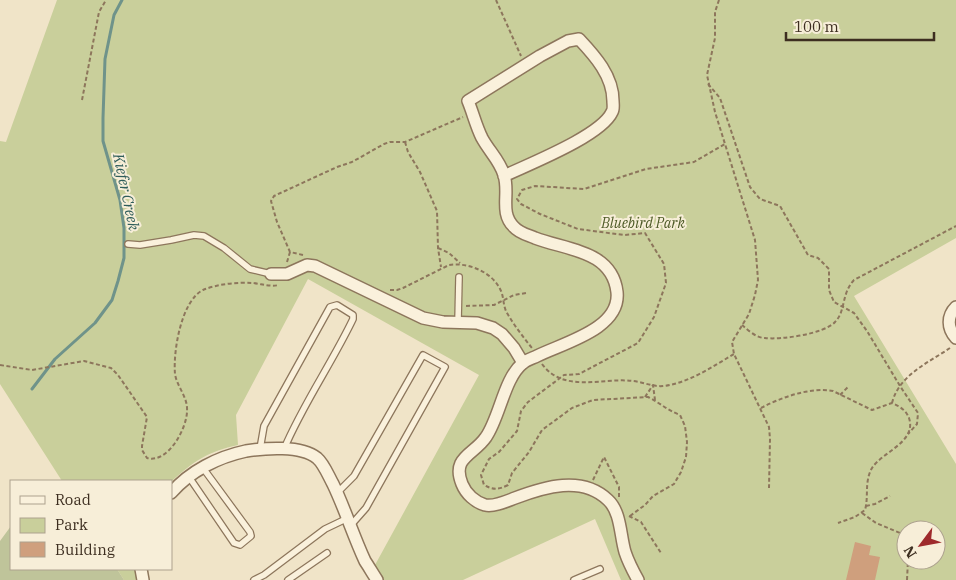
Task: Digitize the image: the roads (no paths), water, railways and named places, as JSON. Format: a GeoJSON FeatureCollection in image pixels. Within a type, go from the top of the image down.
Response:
{"type":"FeatureCollection","features":[{"type":"Feature","properties":{"kind":"street"},"geometry":{"type":"LineString","coordinates":[[504,176],[582,138],[605,122],[613,111],[610,81],[592,52],[579,39],[568,41],[468,101],[482,138],[495,157],[504,176],[505,206],[508,220],[515,229],[546,242],[592,256],[602,263],[611,271],[616,282],[617,296],[615,308],[607,321],[578,338],[523,363],[511,378],[486,437],[462,460],[459,476],[468,494],[486,505],[502,503],[549,487],[565,484],[591,489],[609,500],[617,514],[625,552],[638,580]]}},
{"type":"Feature","properties":{"kind":"street"},"geometry":{"type":"LineString","coordinates":[[270,274],[287,274],[307,265],[315,266],[423,318],[443,322],[477,323],[493,328],[502,334],[514,348],[523,363]]}},
{"type":"Feature","properties":{"kind":"street"},"geometry":{"type":"LineString","coordinates":[[955,341],[948,321],[950,314],[956,307]]}},
{"type":"Feature","properties":{"kind":"street"},"geometry":{"type":"LineString","coordinates":[[172,492],[203,468],[218,460],[236,454],[260,449],[284,449],[308,453],[316,457],[327,472],[350,521],[366,562],[377,580]]}},
{"type":"Feature","properties":{"kind":"lane"},"geometry":{"type":"LineString","coordinates":[[128,244],[148,244],[194,235],[204,236],[224,248],[250,269],[270,274]]}},
{"type":"Feature","properties":{"kind":"lane"},"geometry":{"type":"LineString","coordinates":[[458,322],[459,278]]}},
{"type":"Feature","properties":{"kind":"lane"},"geometry":{"type":"LineString","coordinates":[[260,449],[264,426],[330,307],[337,305],[353,315],[353,319],[341,345],[293,428],[284,449]]}},
{"type":"Feature","properties":{"kind":"lane"},"geometry":{"type":"LineString","coordinates":[[254,580],[264,575],[325,530],[350,521],[366,508],[446,367],[423,354],[354,476],[337,493]]}},
{"type":"Feature","properties":{"kind":"lane"},"geometry":{"type":"LineString","coordinates":[[189,477],[234,543],[240,545],[250,539],[250,532],[203,468]]}},
{"type":"Feature","properties":{"kind":"lane"},"geometry":{"type":"LineString","coordinates":[[288,580],[327,553]]}},
{"type":"Feature","properties":{"kind":"lane"},"geometry":{"type":"LineString","coordinates":[[574,580],[600,569]]}},
{"type":"Feature","properties":{"kind":"waterway","name":"Kiefer Creek"},"geometry":{"type":"LineString","coordinates":[[32,389],[55,359],[95,323],[112,300],[124,258],[124,228],[120,200],[103,141],[105,59],[114,15],[122,0]]}},
{"type":"Feature","properties":{"kind":"park label","name":"Bluebird Park"},"geometry":{"type":"Point","coordinates":[643,223]}}]}
